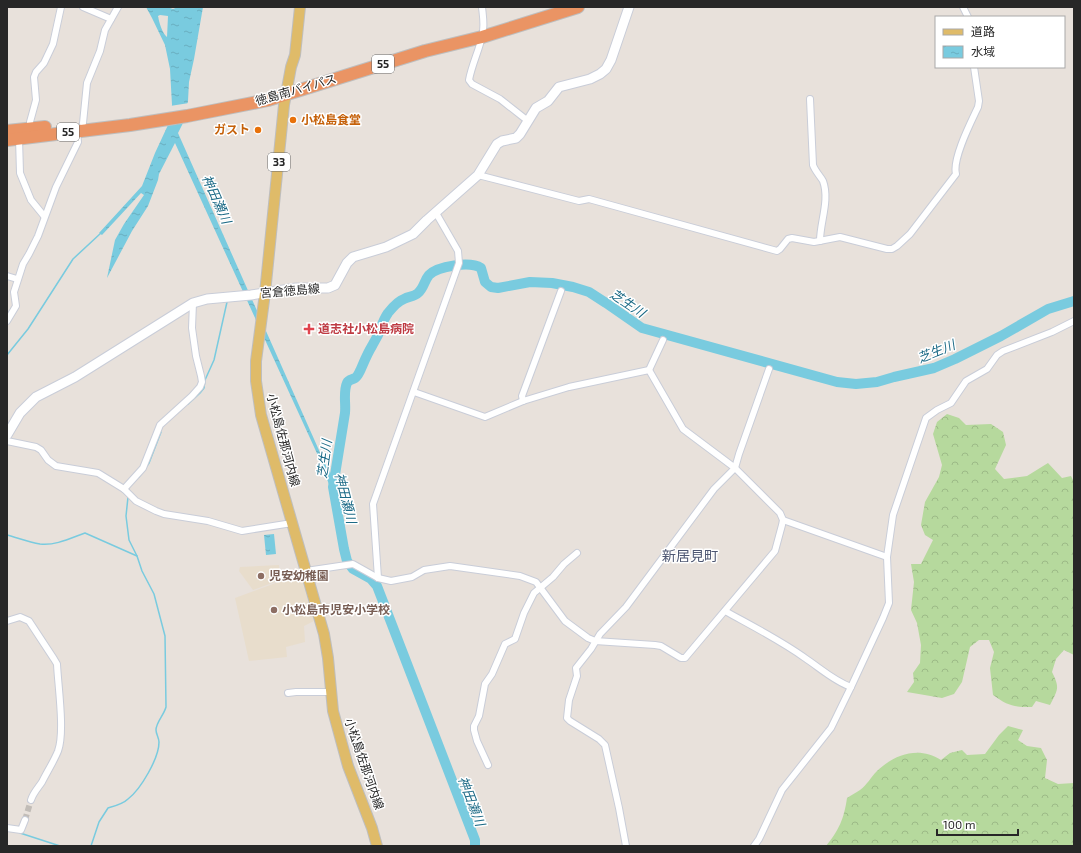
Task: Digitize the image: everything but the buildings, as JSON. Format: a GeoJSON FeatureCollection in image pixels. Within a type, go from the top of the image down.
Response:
{"type":"FeatureCollection","features":[{"type":"Feature","properties":{"kind":"highway","name":"徳島南バイパス"},"geometry":{"type":"LineString","coordinates":[[483,32],[552,7]]}},
{"type":"Feature","properties":{"kind":"highway","name":"徳島南バイパス"},"geometry":{"type":"LineString","coordinates":[[7,131],[30,132],[131,121],[268,100],[288,90],[401,51],[483,32],[578,7]]}},
{"type":"Feature","properties":{"kind":"highway","name":"徳島南バイパス"},"geometry":{"type":"LineString","coordinates":[[13,139],[30,132]]}},
{"type":"Feature","properties":{"kind":"main road","name":"小松島佐那河内線"},"geometry":{"type":"LineString","coordinates":[[300,7],[295,55],[291,67],[288,90],[256,361],[256,381],[261,415],[324,634],[333,711],[348,766],[372,828],[377,846]]}},
{"type":"Feature","properties":{"kind":"main road","name":"宮倉徳島線"},"geometry":{"type":"LineString","coordinates":[[7,434],[20,413],[36,397],[75,377],[193,303],[207,299],[251,295],[308,287],[328,288],[335,285],[347,263],[353,257],[386,247],[413,234],[478,175],[497,144],[502,141],[516,138],[520,134],[536,108],[548,101],[560,87],[590,79],[606,69],[611,60],[629,7]]}},
{"type":"Feature","properties":{"kind":"street"},"geometry":{"type":"LineString","coordinates":[[30,132],[36,100],[34,77],[36,72],[44,64],[54,44],[61,7]]}},
{"type":"Feature","properties":{"kind":"street"},"geometry":{"type":"LineString","coordinates":[[83,7],[111,19]]}},
{"type":"Feature","properties":{"kind":"street"},"geometry":{"type":"LineString","coordinates":[[7,321],[16,306],[14,292],[17,279],[38,236],[44,216],[56,187],[78,142],[87,83],[100,51],[105,30],[118,7]]}},
{"type":"Feature","properties":{"kind":"street"},"geometry":{"type":"LineString","coordinates":[[482,7],[483,32],[471,67],[469,80],[472,84],[500,99],[528,121]]}},
{"type":"Feature","properties":{"kind":"street"},"geometry":{"type":"LineString","coordinates":[[963,7],[968,16]]}},
{"type":"Feature","properties":{"kind":"street"},"geometry":{"type":"LineString","coordinates":[[478,175],[579,201],[589,199],[777,251],[788,239],[792,238],[814,242],[840,237],[892,249],[910,234],[956,174],[955,170],[959,152],[978,107],[979,101],[974,68]]}},
{"type":"Feature","properties":{"kind":"street"},"geometry":{"type":"LineString","coordinates":[[810,99],[813,165],[816,173],[823,180],[825,204],[820,241]]}},
{"type":"Feature","properties":{"kind":"street"},"geometry":{"type":"LineString","coordinates":[[13,139],[20,174],[31,200],[44,216]]}},
{"type":"Feature","properties":{"kind":"street"},"geometry":{"type":"LineString","coordinates":[[378,578],[373,504],[459,265],[458,251],[436,213]]}},
{"type":"Feature","properties":{"kind":"street"},"geometry":{"type":"LineString","coordinates":[[7,276],[17,279]]}},
{"type":"Feature","properties":{"kind":"street"},"geometry":{"type":"LineString","coordinates":[[524,401],[522,396],[561,291]]}},
{"type":"Feature","properties":{"kind":"street"},"geometry":{"type":"LineString","coordinates":[[124,490],[144,468],[160,425],[192,396],[200,387],[202,382],[192,328],[193,303]]}},
{"type":"Feature","properties":{"kind":"street"},"geometry":{"type":"LineString","coordinates":[[754,846],[759,839],[782,790],[831,728],[889,603],[888,557],[890,526],[895,505],[904,484],[926,418],[937,410],[951,403],[966,381],[987,369],[997,355],[1003,351],[1052,332],[1074,321]]}},
{"type":"Feature","properties":{"kind":"street"},"geometry":{"type":"LineString","coordinates":[[649,370],[663,340]]}},
{"type":"Feature","properties":{"kind":"street"},"geometry":{"type":"LineString","coordinates":[[626,846],[605,745],[599,739],[567,718],[569,700],[576,676],[576,668],[591,649],[600,634],[626,607],[714,489],[735,468],[769,369]]}},
{"type":"Feature","properties":{"kind":"street"},"geometry":{"type":"LineString","coordinates":[[414,392],[485,417],[524,401],[569,387],[649,370]]}},
{"type":"Feature","properties":{"kind":"street"},"geometry":{"type":"LineString","coordinates":[[306,571],[349,564],[378,578],[391,581],[412,577],[424,570],[450,566],[520,576],[536,582],[566,621],[588,638],[596,641],[655,644],[681,658],[685,658],[775,551],[783,520],[780,514],[735,468],[683,429],[649,370]]}},
{"type":"Feature","properties":{"kind":"street"},"geometry":{"type":"LineString","coordinates":[[7,440],[36,447],[41,450],[48,460],[56,466],[98,473],[124,490],[136,501],[156,511],[208,521],[242,531],[292,523]]}},
{"type":"Feature","properties":{"kind":"street"},"geometry":{"type":"LineString","coordinates":[[783,520],[888,557]]}},
{"type":"Feature","properties":{"kind":"street"},"geometry":{"type":"LineString","coordinates":[[488,765],[474,730],[475,723],[480,716],[484,687],[492,674],[506,644],[515,639],[534,593],[546,584],[564,564],[577,553]]}},
{"type":"Feature","properties":{"kind":"street"},"geometry":{"type":"LineString","coordinates":[[725,611],[770,636],[805,658],[822,671],[851,687]]}},
{"type":"Feature","properties":{"kind":"street"},"geometry":{"type":"LineString","coordinates":[[7,621],[20,617],[29,621],[57,664],[60,706],[60,744],[42,782],[33,794],[31,800]]}},
{"type":"Feature","properties":{"kind":"street"},"geometry":{"type":"LineString","coordinates":[[288,693],[330,692]]}},
{"type":"Feature","properties":{"kind":"street"},"geometry":{"type":"LineString","coordinates":[[7,828],[21,830],[25,820]]}},
{"type":"Feature","properties":{"kind":"shaded area","name":"児安幼稚園"},"geometry":{"type":"Polygon","coordinates":[[[279,565],[280,580],[253,590],[239,571],[240,567],[279,565]]]}},
{"type":"Feature","properties":{"kind":"shaded area","name":"小松島市児安小学校"},"geometry":{"type":"Polygon","coordinates":[[[300,574],[314,621],[304,626],[305,642],[286,647],[287,657],[249,661],[235,598],[300,574]]]}},
{"type":"Feature","properties":{"kind":"green space"},"geometry":{"type":"Polygon","coordinates":[[[947,414],[959,418],[966,425],[991,424],[1003,432],[1006,445],[995,469],[1004,479],[1027,476],[1048,463],[1062,478],[1071,476],[1074,482],[1074,655],[1064,650],[1056,659],[1052,672],[1057,688],[1050,705],[1036,701],[1032,707],[1020,707],[1007,704],[993,695],[990,668],[994,652],[989,640],[979,640],[970,647],[962,682],[954,694],[942,698],[907,692],[914,682],[913,673],[920,663],[921,645],[917,623],[911,610],[914,582],[911,564],[921,564],[933,540],[925,535],[921,525],[925,502],[939,477],[942,465],[933,434],[937,422],[947,414]]]}},
{"type":"Feature","properties":{"kind":"green space"},"geometry":{"type":"Polygon","coordinates":[[[1008,726],[1023,730],[1018,740],[1027,746],[1041,748],[1047,760],[1045,778],[1058,784],[1074,783],[1074,846],[826,846],[840,824],[847,798],[862,788],[884,765],[899,756],[916,753],[924,753],[941,760],[950,753],[962,750],[967,755],[985,754],[999,735],[1008,726]]]}},
{"type":"Feature","properties":{"kind":"water"},"geometry":{"type":"Polygon","coordinates":[[[146,7],[167,7],[173,9],[178,7],[203,7],[189,82],[188,101],[183,123],[178,133],[330,475],[326,476],[175,143],[159,174],[148,206],[132,231],[107,278],[115,240],[144,195],[141,193],[102,235],[99,233],[142,186],[168,125],[172,105],[170,69],[165,45],[146,7]],[[158,16],[162,30],[167,37],[168,16],[158,16]]]}},
{"type":"Feature","properties":{"kind":"water"},"geometry":{"type":"Polygon","coordinates":[[[274,534],[276,554],[266,555],[264,535],[274,534]]]}},
{"type":"Feature","properties":{"kind":"pier"},"geometry":{"type":"Polygon","coordinates":[[[189,103],[185,122],[166,125],[170,106],[189,103]]]}},
{"type":"Feature","properties":{"kind":"waterway","name":"神田瀬川"},"geometry":{"type":"LineString","coordinates":[[7,355],[28,329],[73,259],[101,233]]}},
{"type":"Feature","properties":{"kind":"waterway","name":"芝生川"},"geometry":{"type":"LineString","coordinates":[[475,846],[475,840],[377,586],[371,579],[353,569],[347,561],[333,487],[345,413],[345,394],[347,383],[358,375],[385,318],[395,305],[418,293],[422,289],[429,275],[439,269],[462,265],[476,266],[481,268],[485,282],[491,287],[498,288],[530,282],[552,283],[573,287],[589,292],[642,328],[837,382],[856,384],[877,382],[934,368],[1001,336],[1048,309],[1074,301]]}},
{"type":"Feature","properties":{"kind":"waterway"},"geometry":{"type":"LineString","coordinates":[[188,404],[204,388],[205,380],[214,360],[227,302]]}},
{"type":"Feature","properties":{"kind":"waterway"},"geometry":{"type":"LineString","coordinates":[[139,477],[149,463],[161,432]]}},
{"type":"Feature","properties":{"kind":"waterway","name":"神田瀬川"},"geometry":{"type":"LineString","coordinates":[[326,469],[333,487]]}},
{"type":"Feature","properties":{"kind":"waterway"},"geometry":{"type":"LineString","coordinates":[[91,846],[99,822],[108,808],[126,801],[144,781],[156,756],[159,742],[156,727],[166,707],[165,636],[154,594],[142,571],[129,540],[126,516],[128,497]]}},
{"type":"Feature","properties":{"kind":"waterway","name":"神田瀬川"},"geometry":{"type":"LineString","coordinates":[[7,535],[40,544],[51,544],[85,533],[137,556]]}},
{"type":"Feature","properties":{"kind":"waterway"},"geometry":{"type":"LineString","coordinates":[[20,833],[60,846]]}},
{"type":"Feature","properties":{"kind":"tunnel"},"geometry":{"type":"LineString","coordinates":[[25,820],[31,800]]}},
{"type":"Feature","properties":{"kind":"place","name":"小松島食堂"},"geometry":{"type":"Point","coordinates":[293,120]}},
{"type":"Feature","properties":{"kind":"place","name":"ガスト"},"geometry":{"type":"Point","coordinates":[258,130]}},
{"type":"Feature","properties":{"kind":"place","name":"道志社小松島病院"},"geometry":{"type":"Point","coordinates":[309,329]}},
{"type":"Feature","properties":{"kind":"place","name":"児安幼稚園"},"geometry":{"type":"Point","coordinates":[261,576]}},
{"type":"Feature","properties":{"kind":"place","name":"小松島市児安小学校"},"geometry":{"type":"Point","coordinates":[274,610]}},
{"type":"Feature","properties":{"kind":"district","name":"新居見町"},"geometry":{"type":"Point","coordinates":[690,556]}}]}
